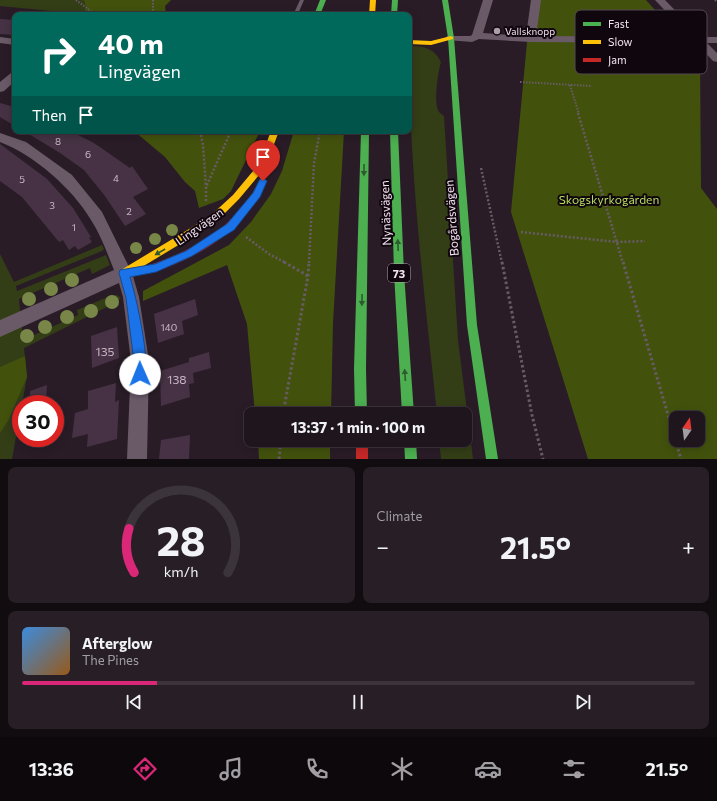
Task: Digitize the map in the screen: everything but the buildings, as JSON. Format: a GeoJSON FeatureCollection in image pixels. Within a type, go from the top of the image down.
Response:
{"type":"FeatureCollection","features":[{"type":"Feature","properties":{"kind":"main road"},"geometry":{"type":"LineString","coordinates":[[318,12],[323,0]]}},
{"type":"Feature","properties":{"kind":"main road"},"geometry":{"type":"LineString","coordinates":[[372,12],[374,0]]}},
{"type":"Feature","properties":{"kind":"main road"},"geometry":{"type":"LineString","coordinates":[[394,12],[396,0]]}},
{"type":"Feature","properties":{"kind":"main road","name":"Bogårdsvägen"},"geometry":{"type":"LineString","coordinates":[[445,0],[451,38],[472,325],[492,459]]}},
{"type":"Feature","properties":{"kind":"main road"},"geometry":{"type":"LineString","coordinates":[[412,34],[431,38]]}},
{"type":"Feature","properties":{"kind":"main road"},"geometry":{"type":"LineString","coordinates":[[412,41],[431,38],[451,38]]}},
{"type":"Feature","properties":{"kind":"main road","name":"Lingvägen"},"geometry":{"type":"LineString","coordinates":[[124,273],[212,220],[236,198],[262,166],[274,134]]}},
{"type":"Feature","properties":{"kind":"main road","name":"Nynäsvägen"},"geometry":{"type":"LineString","coordinates":[[361,407],[360,369],[365,134]]}},
{"type":"Feature","properties":{"kind":"main road","name":"Nynäsvägen"},"geometry":{"type":"LineString","coordinates":[[394,134],[398,273],[408,407]]}},
{"type":"Feature","properties":{"kind":"main road","name":"Lingvägen"},"geometry":{"type":"LineString","coordinates":[[124,273],[156,268],[189,254],[230,227],[257,195],[263,181],[262,166]]}},
{"type":"Feature","properties":{"kind":"main road"},"geometry":{"type":"LineString","coordinates":[[362,447],[362,459]]}},
{"type":"Feature","properties":{"kind":"main road"},"geometry":{"type":"LineString","coordinates":[[410,447],[411,459]]}},
{"type":"Feature","properties":{"kind":"street"},"geometry":{"type":"LineString","coordinates":[[477,36],[480,22],[488,0]]}},
{"type":"Feature","properties":{"kind":"street"},"geometry":{"type":"LineString","coordinates":[[531,39],[536,0]]}},
{"type":"Feature","properties":{"kind":"street"},"geometry":{"type":"LineString","coordinates":[[660,0],[670,10]]}},
{"type":"Feature","properties":{"kind":"street"},"geometry":{"type":"LineString","coordinates":[[451,38],[472,39],[477,36],[531,39],[575,39]]}},
{"type":"Feature","properties":{"kind":"street"},"geometry":{"type":"LineString","coordinates":[[0,40],[12,42]]}},
{"type":"Feature","properties":{"kind":"street"},"geometry":{"type":"LineString","coordinates":[[707,49],[717,60]]}},
{"type":"Feature","properties":{"kind":"street"},"geometry":{"type":"LineString","coordinates":[[0,88],[12,78]]}},
{"type":"Feature","properties":{"kind":"street"},"geometry":{"type":"LineString","coordinates":[[0,137],[21,145],[67,179],[97,216],[124,273],[131,298],[140,361],[137,459]]}},
{"type":"Feature","properties":{"kind":"street","name":"Lingvägen"},"geometry":{"type":"LineString","coordinates":[[0,329],[124,273]]}},
{"type":"Feature","properties":{"kind":"lane"},"geometry":{"type":"LineString","coordinates":[[296,12],[302,0]]}},
{"type":"Feature","properties":{"kind":"path"},"geometry":{"type":"LineString","coordinates":[[76,0],[92,12]]}},
{"type":"Feature","properties":{"kind":"path"},"geometry":{"type":"LineString","coordinates":[[151,12],[153,0]]}},
{"type":"Feature","properties":{"kind":"path"},"geometry":{"type":"LineString","coordinates":[[520,82],[592,86]]}},
{"type":"Feature","properties":{"kind":"path"},"geometry":{"type":"LineString","coordinates":[[570,85],[681,459]]}},
{"type":"Feature","properties":{"kind":"path"},"geometry":{"type":"LineString","coordinates":[[201,134],[205,142],[205,206]]}},
{"type":"Feature","properties":{"kind":"path"},"geometry":{"type":"LineString","coordinates":[[206,187],[230,134]]}},
{"type":"Feature","properties":{"kind":"path"},"geometry":{"type":"LineString","coordinates":[[284,407],[308,276],[314,163],[319,134]]}},
{"type":"Feature","properties":{"kind":"path"},"geometry":{"type":"LineString","coordinates":[[481,172],[496,226],[532,415],[543,459]]}},
{"type":"Feature","properties":{"kind":"path"},"geometry":{"type":"LineString","coordinates":[[230,227],[269,254],[308,276]]}},
{"type":"Feature","properties":{"kind":"path"},"geometry":{"type":"LineString","coordinates":[[520,232],[617,242],[645,241]]}},
{"type":"Feature","properties":{"kind":"path"},"geometry":{"type":"LineString","coordinates":[[279,459],[280,447]]}},
{"type":"Feature","properties":{"kind":"green space"},"geometry":{"type":"Polygon","coordinates":[[[0,0],[84,0],[86,9],[83,12],[61,12],[0,6],[0,0]]]}},
{"type":"Feature","properties":{"kind":"green space"},"geometry":{"type":"Polygon","coordinates":[[[84,0],[171,0],[165,6],[166,12],[83,12],[86,9],[84,0]]]}},
{"type":"Feature","properties":{"kind":"green space","name":"Skogskyrkogården"},"geometry":{"type":"Polygon","coordinates":[[[531,0],[646,0],[655,10],[575,10],[575,74],[700,74],[701,188],[717,209],[717,459],[588,459],[511,212],[531,0]]]}},
{"type":"Feature","properties":{"kind":"green space"},"geometry":{"type":"Polygon","coordinates":[[[412,46],[424,47],[432,51],[441,62],[437,80],[436,102],[439,112],[444,116],[458,340],[466,407],[436,407],[414,184],[412,134],[412,46]]]}},
{"type":"Feature","properties":{"kind":"green space"},"geometry":{"type":"Polygon","coordinates":[[[138,134],[259,134],[231,191],[223,199],[199,208],[195,191],[185,182],[165,157],[138,134]]]}},
{"type":"Feature","properties":{"kind":"green space"},"geometry":{"type":"Polygon","coordinates":[[[293,134],[344,134],[333,323],[331,407],[254,407],[247,324],[227,265],[143,301],[143,291],[229,245],[251,222],[271,194],[282,171],[293,134]]]}},
{"type":"Feature","properties":{"kind":"green space"},"geometry":{"type":"Polygon","coordinates":[[[102,245],[104,249],[102,251],[16,286],[17,291],[106,255],[110,265],[92,274],[90,268],[19,299],[23,340],[78,315],[77,310],[110,296],[117,295],[121,298],[115,303],[24,348],[27,377],[24,395],[12,395],[12,447],[14,447],[12,459],[0,459],[0,254],[14,282],[102,245]]]}},
{"type":"Feature","properties":{"kind":"green space"},"geometry":{"type":"Polygon","coordinates":[[[25,356],[27,377],[19,395],[12,395],[12,412],[0,433],[0,367],[25,356]]]}},
{"type":"Feature","properties":{"kind":"green space"},"geometry":{"type":"Polygon","coordinates":[[[258,447],[330,447],[330,459],[259,459],[258,447]]]}},
{"type":"Feature","properties":{"kind":"green space"},"geometry":{"type":"Polygon","coordinates":[[[440,447],[471,447],[473,459],[441,459],[440,447]]]}},
{"type":"Feature","properties":{"kind":"traffic: fast"},"geometry":{"type":"LineString","coordinates":[[318,12],[323,0]]}},
{"type":"Feature","properties":{"kind":"traffic: fast"},"geometry":{"type":"LineString","coordinates":[[394,12],[395,0]]}},
{"type":"Feature","properties":{"kind":"traffic: fast"},"geometry":{"type":"LineString","coordinates":[[445,0],[451,38]]}},
{"type":"Feature","properties":{"kind":"traffic: fast"},"geometry":{"type":"LineString","coordinates":[[451,38],[472,325],[492,459]]}},
{"type":"Feature","properties":{"kind":"traffic: fast"},"geometry":{"type":"LineString","coordinates":[[361,407],[360,369],[365,134]]}},
{"type":"Feature","properties":{"kind":"traffic: fast"},"geometry":{"type":"LineString","coordinates":[[394,134],[399,273],[408,407]]}},
{"type":"Feature","properties":{"kind":"traffic: fast"},"geometry":{"type":"LineString","coordinates":[[410,447],[411,459]]}},
{"type":"Feature","properties":{"kind":"traffic: slow"},"geometry":{"type":"LineString","coordinates":[[372,12],[373,0]]}},
{"type":"Feature","properties":{"kind":"traffic: slow"},"geometry":{"type":"LineString","coordinates":[[412,42],[431,43],[451,38]]}},
{"type":"Feature","properties":{"kind":"traffic: slow"},"geometry":{"type":"LineString","coordinates":[[124,273],[212,220],[236,197],[262,166],[274,134]]}},
{"type":"Feature","properties":{"kind":"traffic: jam"},"geometry":{"type":"LineString","coordinates":[[153,268],[185,256],[215,238],[240,216],[260,188]]}},
{"type":"Feature","properties":{"kind":"traffic: jam"},"geometry":{"type":"LineString","coordinates":[[362,447],[362,459]]}},
{"type":"Feature","properties":{"kind":"place","name":"Vallsknopp"},"geometry":{"type":"Point","coordinates":[497,31]}},
{"type":"Feature","properties":{"kind":"route"},"geometry":{"type":"LineString","coordinates":[[140,374],[140,361],[131,298],[124,273],[156,268],[189,254],[230,227],[257,195],[263,181]]}}]}
